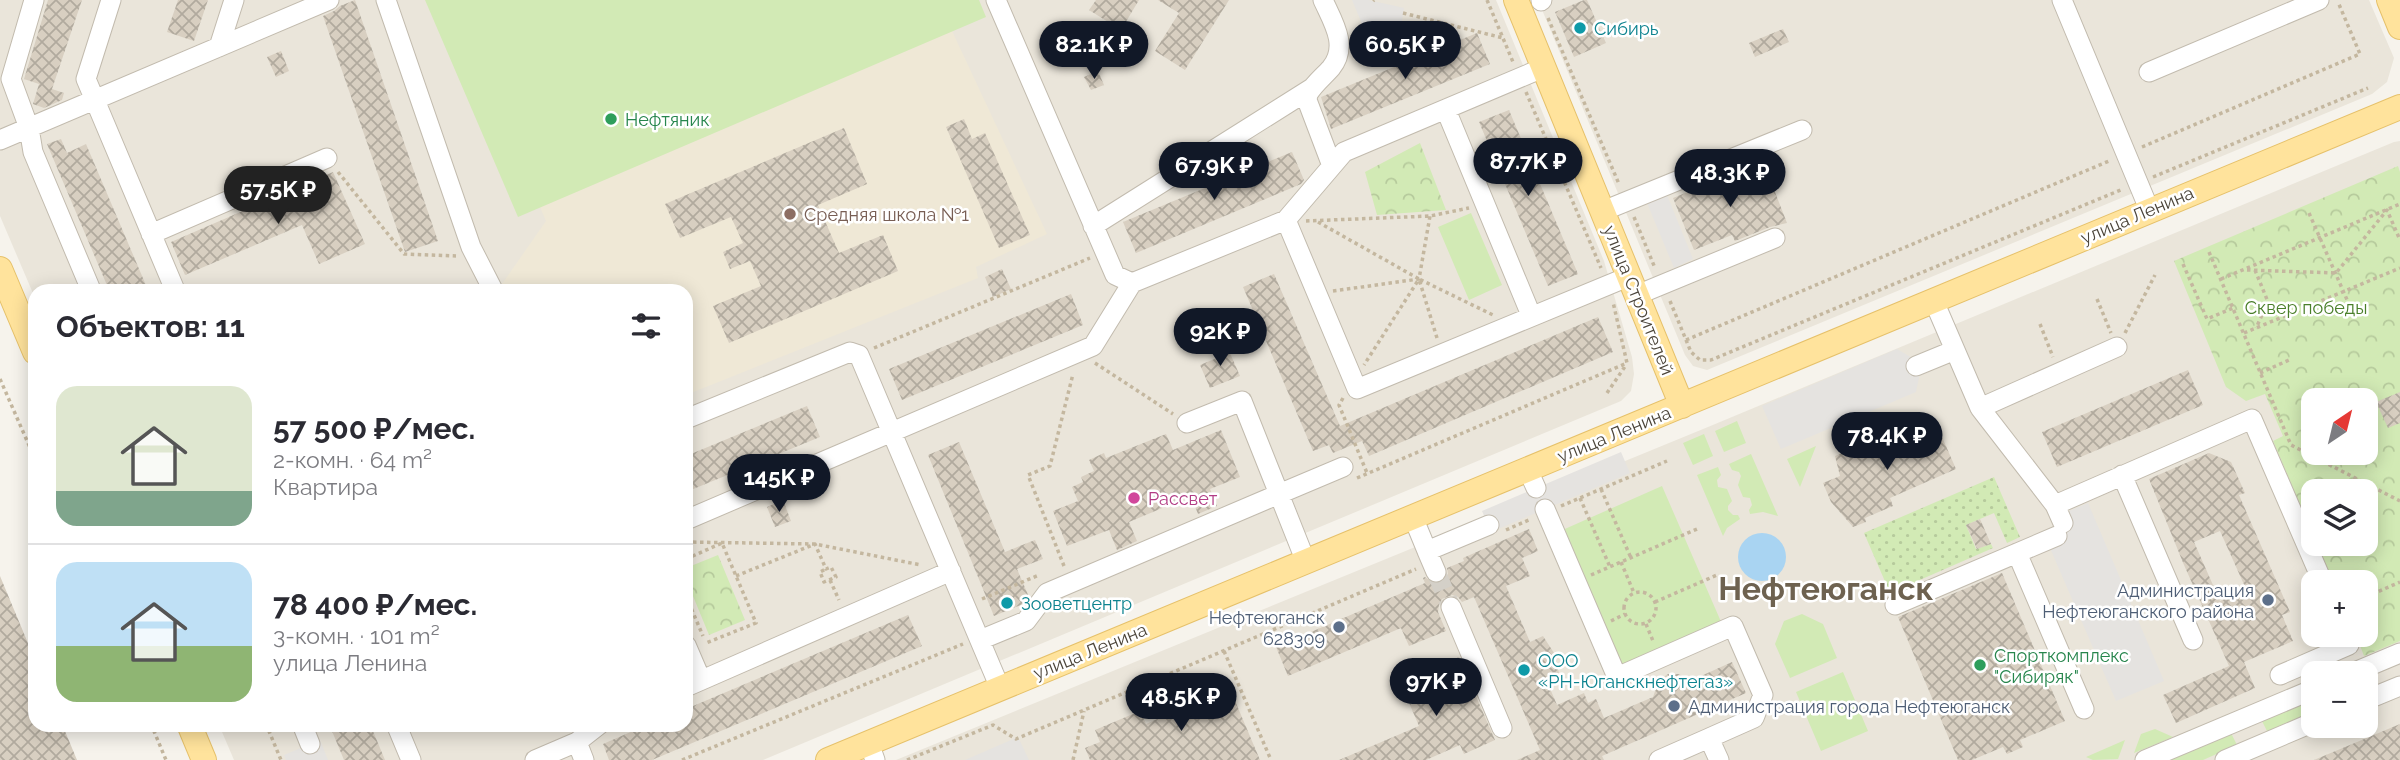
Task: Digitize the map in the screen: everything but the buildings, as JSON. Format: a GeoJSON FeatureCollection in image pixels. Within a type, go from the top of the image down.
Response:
{"type":"FeatureCollection","features":[{"type":"Feature","properties":{"kind":"main road","name":"улица Строителей"},"geometry":{"type":"LineString","coordinates":[[1516,0],[1682,406]]}},
{"type":"Feature","properties":{"kind":"main road","name":"улица Ленина"},"geometry":{"type":"LineString","coordinates":[[828,760],[872,752],[1000,688],[1413,517],[1532,479],[1682,406],[2149,209],[2400,107]]}},
{"type":"Feature","properties":{"kind":"main road"},"geometry":{"type":"LineString","coordinates":[[0,269],[28,335]]}},
{"type":"Feature","properties":{"kind":"main road"},"geometry":{"type":"LineString","coordinates":[[193,732],[204,760]]}},
{"type":"Feature","properties":{"kind":"street"},"geometry":{"type":"LineString","coordinates":[[34,0],[11,79],[29,128],[33,152],[88,284]]}},
{"type":"Feature","properties":{"kind":"street"},"geometry":{"type":"LineString","coordinates":[[111,0],[86,79],[173,284]]}},
{"type":"Feature","properties":{"kind":"street"},"geometry":{"type":"LineString","coordinates":[[219,47],[234,0]]}},
{"type":"Feature","properties":{"kind":"street"},"geometry":{"type":"LineString","coordinates":[[0,140],[329,0]]}},
{"type":"Feature","properties":{"kind":"street"},"geometry":{"type":"LineString","coordinates":[[386,0],[475,256],[490,284]]}},
{"type":"Feature","properties":{"kind":"street"},"geometry":{"type":"LineString","coordinates":[[996,0],[1115,275],[1132,283]]}},
{"type":"Feature","properties":{"kind":"street"},"geometry":{"type":"LineString","coordinates":[[1093,226],[1312,88],[1328,71],[1340,52],[1336,29],[1323,0]]}},
{"type":"Feature","properties":{"kind":"street"},"geometry":{"type":"LineString","coordinates":[[2062,0],[2149,209]]}},
{"type":"Feature","properties":{"kind":"street"},"geometry":{"type":"LineString","coordinates":[[2149,72],[2319,0]]}},
{"type":"Feature","properties":{"kind":"street"},"geometry":{"type":"LineString","coordinates":[[693,517],[1093,346],[1132,283],[1286,220],[1344,152],[1545,67]]}},
{"type":"Feature","properties":{"kind":"street"},"geometry":{"type":"LineString","coordinates":[[1312,88],[1307,100],[1309,110],[1332,166]]}},
{"type":"Feature","properties":{"kind":"street"},"geometry":{"type":"LineString","coordinates":[[1446,110],[1531,315]]}},
{"type":"Feature","properties":{"kind":"street"},"geometry":{"type":"LineString","coordinates":[[1603,211],[1653,196],[1801,130]]}},
{"type":"Feature","properties":{"kind":"street"},"geometry":{"type":"LineString","coordinates":[[152,234],[327,158]]}},
{"type":"Feature","properties":{"kind":"street"},"geometry":{"type":"LineString","coordinates":[[1286,220],[1357,389],[1531,315],[1633,286],[1663,285],[1683,270],[1775,238]]}},
{"type":"Feature","properties":{"kind":"street"},"geometry":{"type":"LineString","coordinates":[[1895,605],[2017,552],[2060,529],[2055,505],[1980,408],[1933,299]]}},
{"type":"Feature","properties":{"kind":"street"},"geometry":{"type":"LineString","coordinates":[[1980,408],[2117,347]]}},
{"type":"Feature","properties":{"kind":"street"},"geometry":{"type":"LineString","coordinates":[[1916,366],[1955,350]]}},
{"type":"Feature","properties":{"kind":"street"},"geometry":{"type":"LineString","coordinates":[[693,416],[850,352],[859,355],[1000,688]]}},
{"type":"Feature","properties":{"kind":"street"},"geometry":{"type":"LineString","coordinates":[[1186,423],[1242,401],[1306,562]]}},
{"type":"Feature","properties":{"kind":"street"},"geometry":{"type":"LineString","coordinates":[[2055,505],[2252,419],[2317,570]]}},
{"type":"Feature","properties":{"kind":"street"},"geometry":{"type":"LineString","coordinates":[[980,640],[1026,621],[1047,593],[1343,467]]}},
{"type":"Feature","properties":{"kind":"street"},"geometry":{"type":"LineString","coordinates":[[2122,475],[2193,640]]}},
{"type":"Feature","properties":{"kind":"street"},"geometry":{"type":"LineString","coordinates":[[1546,511],[1617,677],[1733,626],[1763,695],[1754,718],[1659,760]]}},
{"type":"Feature","properties":{"kind":"street"},"geometry":{"type":"LineString","coordinates":[[1413,517],[1432,562],[1492,530]]}},
{"type":"Feature","properties":{"kind":"street"},"geometry":{"type":"LineString","coordinates":[[2017,552],[2084,709]]}},
{"type":"Feature","properties":{"kind":"street"},"geometry":{"type":"LineString","coordinates":[[693,684],[951,571]]}},
{"type":"Feature","properties":{"kind":"street"},"geometry":{"type":"LineString","coordinates":[[1451,607],[1502,728]]}},
{"type":"Feature","properties":{"kind":"street"},"geometry":{"type":"LineString","coordinates":[[2280,675],[2344,647]]}},
{"type":"Feature","properties":{"kind":"street"},"geometry":{"type":"LineString","coordinates":[[2378,662],[2400,653]]}},
{"type":"Feature","properties":{"kind":"street"},"geometry":{"type":"LineString","coordinates":[[2378,695],[2400,686]]}},
{"type":"Feature","properties":{"kind":"street"},"geometry":{"type":"LineString","coordinates":[[2145,760],[2301,694]]}},
{"type":"Feature","properties":{"kind":"street"},"geometry":{"type":"LineString","coordinates":[[2225,760],[2301,728]]}},
{"type":"Feature","properties":{"kind":"street"},"geometry":{"type":"LineString","coordinates":[[305,732],[310,744]]}},
{"type":"Feature","properties":{"kind":"street"},"geometry":{"type":"LineString","coordinates":[[399,732],[411,760]]}},
{"type":"Feature","properties":{"kind":"street"},"geometry":{"type":"LineString","coordinates":[[535,760],[581,751],[593,732]]}},
{"type":"Feature","properties":{"kind":"street"},"geometry":{"type":"LineString","coordinates":[[1709,738],[1719,760]]}},
{"type":"Feature","properties":{"kind":"path"},"geometry":{"type":"LineString","coordinates":[[1541,0],[1691,352],[1700,360],[1711,360],[2368,88]]}},
{"type":"Feature","properties":{"kind":"path"},"geometry":{"type":"LineString","coordinates":[[1686,340],[2360,54],[2337,0]]}},
{"type":"Feature","properties":{"kind":"path"},"geometry":{"type":"LineString","coordinates":[[1403,13],[1503,38]]}},
{"type":"Feature","properties":{"kind":"path"},"geometry":{"type":"LineString","coordinates":[[327,158],[404,254],[475,256]]}},
{"type":"Feature","properties":{"kind":"path"},"geometry":{"type":"LineString","coordinates":[[1286,220],[1318,222],[1430,216],[1470,208],[1484,202]]}},
{"type":"Feature","properties":{"kind":"path"},"geometry":{"type":"LineString","coordinates":[[2221,280],[2400,204]]}},
{"type":"Feature","properties":{"kind":"path"},"geometry":{"type":"LineString","coordinates":[[2387,210],[2400,240]]}},
{"type":"Feature","properties":{"kind":"path"},"geometry":{"type":"LineString","coordinates":[[2336,273],[2387,210]]}},
{"type":"Feature","properties":{"kind":"path"},"geometry":{"type":"LineString","coordinates":[[2309,214],[2348,302]]}},
{"type":"Feature","properties":{"kind":"path"},"geometry":{"type":"LineString","coordinates":[[1367,474],[1339,405],[1419,279],[1430,216]]}},
{"type":"Feature","properties":{"kind":"path"},"geometry":{"type":"LineString","coordinates":[[1318,222],[1419,279],[1511,324]]}},
{"type":"Feature","properties":{"kind":"path"},"geometry":{"type":"LineString","coordinates":[[859,355],[1105,252]]}},
{"type":"Feature","properties":{"kind":"path"},"geometry":{"type":"LineString","coordinates":[[2209,252],[2291,445],[2400,501]]}},
{"type":"Feature","properties":{"kind":"path"},"geometry":{"type":"LineString","coordinates":[[2183,264],[2207,319],[2233,308]]}},
{"type":"Feature","properties":{"kind":"path"},"geometry":{"type":"LineString","coordinates":[[2244,333],[2400,268]]}},
{"type":"Feature","properties":{"kind":"path"},"geometry":{"type":"LineString","coordinates":[[2247,270],[2336,273]]}},
{"type":"Feature","properties":{"kind":"path"},"geometry":{"type":"LineString","coordinates":[[2255,270],[2268,302],[2256,328]]}},
{"type":"Feature","properties":{"kind":"path"},"geometry":{"type":"LineString","coordinates":[[2117,347],[2155,275]]}},
{"type":"Feature","properties":{"kind":"path"},"geometry":{"type":"LineString","coordinates":[[1317,293],[1419,279]]}},
{"type":"Feature","properties":{"kind":"path"},"geometry":{"type":"LineString","coordinates":[[1419,279],[1441,354]]}},
{"type":"Feature","properties":{"kind":"path"},"geometry":{"type":"LineString","coordinates":[[2097,299],[2117,347]]}},
{"type":"Feature","properties":{"kind":"path"},"geometry":{"type":"LineString","coordinates":[[2040,324],[2060,373]]}},
{"type":"Feature","properties":{"kind":"path"},"geometry":{"type":"LineString","coordinates":[[1071,583],[1028,475],[1051,466],[1078,352],[1186,423]]}},
{"type":"Feature","properties":{"kind":"path"},"geometry":{"type":"LineString","coordinates":[[2260,373],[2289,360]]}},
{"type":"Feature","properties":{"kind":"path"},"geometry":{"type":"LineString","coordinates":[[1607,393],[1627,363]]}},
{"type":"Feature","properties":{"kind":"path"},"geometry":{"type":"LineString","coordinates":[[0,379],[28,443]]}},
{"type":"Feature","properties":{"kind":"path"},"geometry":{"type":"LineString","coordinates":[[1492,530],[1580,498],[1667,461]]}},
{"type":"Feature","properties":{"kind":"path"},"geometry":{"type":"LineString","coordinates":[[1601,489],[1631,558]]}},
{"type":"Feature","properties":{"kind":"path"},"geometry":{"type":"LineString","coordinates":[[1580,498],[1610,567]]}},
{"type":"Feature","properties":{"kind":"path"},"geometry":{"type":"LineString","coordinates":[[1590,576],[1697,529]]}},
{"type":"Feature","properties":{"kind":"path"},"geometry":{"type":"LineString","coordinates":[[693,542],[815,544],[951,571]]}},
{"type":"Feature","properties":{"kind":"path"},"geometry":{"type":"LineString","coordinates":[[693,556],[722,544]]}},
{"type":"Feature","properties":{"kind":"path"},"geometry":{"type":"LineString","coordinates":[[693,613],[706,644],[756,623],[722,544]]}},
{"type":"Feature","properties":{"kind":"path"},"geometry":{"type":"LineString","coordinates":[[815,544],[826,569],[831,567],[836,577],[830,580],[846,617]]}},
{"type":"Feature","properties":{"kind":"path"},"geometry":{"type":"LineString","coordinates":[[736,576],[815,544]]}},
{"type":"Feature","properties":{"kind":"path"},"geometry":{"type":"LineString","coordinates":[[907,760],[993,725],[1017,740],[1432,562]]}},
{"type":"Feature","properties":{"kind":"path"},"geometry":{"type":"LineString","coordinates":[[1621,562],[1634,593]]}},
{"type":"Feature","properties":{"kind":"path"},"geometry":{"type":"LineString","coordinates":[[965,606],[1039,575]]}},
{"type":"Feature","properties":{"kind":"path"},"geometry":{"type":"LineString","coordinates":[[1655,602],[1717,575]]}},
{"type":"Feature","properties":{"kind":"path"},"geometry":{"type":"LineString","coordinates":[[2378,592],[2400,582]]}},
{"type":"Feature","properties":{"kind":"path"},"geometry":{"type":"LineString","coordinates":[[1644,592],[1655,602],[1654,617],[1646,624],[1633,624],[1625,614],[1624,604],[1634,593],[1644,592]]}},
{"type":"Feature","properties":{"kind":"path"},"geometry":{"type":"LineString","coordinates":[[1646,624],[1657,651]]}},
{"type":"Feature","properties":{"kind":"path"},"geometry":{"type":"LineString","coordinates":[[1224,650],[1271,760]]}},
{"type":"Feature","properties":{"kind":"path"},"geometry":{"type":"LineString","coordinates":[[1073,760],[1084,710]]}},
{"type":"Feature","properties":{"kind":"path"},"geometry":{"type":"LineString","coordinates":[[154,732],[166,760]]}},
{"type":"Feature","properties":{"kind":"path"},"geometry":{"type":"LineString","coordinates":[[269,732],[281,760]]}},
{"type":"Feature","properties":{"kind":"shaded area"},"geometry":{"type":"Polygon","coordinates":[[[0,0],[1496,0],[1604,261],[1632,357],[1634,374],[1631,391],[1621,401],[763,760],[234,760],[222,732],[693,732],[693,284],[29,284],[0,216],[0,0]]]}},
{"type":"Feature","properties":{"kind":"shaded area"},"geometry":{"type":"Polygon","coordinates":[[[1352,0],[1368,0],[1404,8],[1400,31],[1370,43],[1352,0]]]}},
{"type":"Feature","properties":{"kind":"shaded area"},"geometry":{"type":"Polygon","coordinates":[[[1538,0],[2369,0],[2394,58],[2387,82],[2372,94],[1707,370],[1693,366],[1685,355],[1538,0]]]}},
{"type":"Feature","properties":{"kind":"shaded area","name":"Средняя школа №1"},"geometry":{"type":"Polygon","coordinates":[[[952,31],[1047,234],[976,267],[978,278],[693,392],[693,284],[502,284],[546,221],[540,207],[952,31]]]}},
{"type":"Feature","properties":{"kind":"shaded area"},"geometry":{"type":"Polygon","coordinates":[[[2400,141],[2400,760],[896,760],[2400,141]]]}},
{"type":"Feature","properties":{"kind":"shaded area"},"geometry":{"type":"Polygon","coordinates":[[[1667,195],[1693,259],[1674,268],[1647,203],[1667,195]]]}},
{"type":"Feature","properties":{"kind":"shaded area"},"geometry":{"type":"Polygon","coordinates":[[[1897,349],[1914,359],[1920,373],[1916,392],[1781,449],[1762,406],[1897,349]]]}},
{"type":"Feature","properties":{"kind":"shaded area"},"geometry":{"type":"Polygon","coordinates":[[[1621,452],[1630,473],[1491,532],[1482,511],[1621,452]]]}},
{"type":"Feature","properties":{"kind":"shaded area"},"geometry":{"type":"Polygon","coordinates":[[[2088,503],[2164,681],[2116,701],[2050,548],[2069,511],[2088,503]]]}},
{"type":"Feature","properties":{"kind":"shaded area"},"geometry":{"type":"Polygon","coordinates":[[[1018,737],[1029,760],[965,760],[1018,737]]]}},
{"type":"Feature","properties":{"kind":"shaded area"},"geometry":{"type":"Polygon","coordinates":[[[320,740],[328,760],[286,760],[284,755],[320,740]]]}},
{"type":"Feature","properties":{"kind":"green space","name":"Нефтяник"},"geometry":{"type":"Polygon","coordinates":[[[425,0],[979,0],[986,17],[518,217],[425,0]]]}},
{"type":"Feature","properties":{"kind":"green space"},"geometry":{"type":"Polygon","coordinates":[[[1420,143],[1446,210],[1377,215],[1365,172],[1420,143]]]}},
{"type":"Feature","properties":{"kind":"green space","name":"Сквер победы"},"geometry":{"type":"Polygon","coordinates":[[[2398,166],[2400,641],[2364,656],[2361,647],[2378,647],[2378,570],[2328,570],[2322,556],[2378,556],[2378,479],[2301,479],[2301,508],[2273,441],[2283,436],[2265,394],[2246,401],[2226,387],[2174,261],[2398,166]]]}},
{"type":"Feature","properties":{"kind":"green space"},"geometry":{"type":"Polygon","coordinates":[[[1471,213],[1502,285],[1469,300],[1438,227],[1471,213]]]}},
{"type":"Feature","properties":{"kind":"green space"},"geometry":{"type":"Polygon","coordinates":[[[1737,421],[1746,443],[1724,452],[1715,431],[1737,421]]]}},
{"type":"Feature","properties":{"kind":"green space"},"geometry":{"type":"Polygon","coordinates":[[[1704,434],[1713,456],[1693,465],[1683,443],[1704,434]]]}},
{"type":"Feature","properties":{"kind":"green space"},"geometry":{"type":"Polygon","coordinates":[[[1816,446],[1800,487],[1787,459],[1816,446]]]}},
{"type":"Feature","properties":{"kind":"green space"},"geometry":{"type":"Polygon","coordinates":[[[1751,454],[1778,516],[1763,512],[1750,514],[1750,498],[1743,497],[1738,485],[1741,476],[1739,472],[1732,470],[1729,464],[1751,454]]]}},
{"type":"Feature","properties":{"kind":"green space"},"geometry":{"type":"Polygon","coordinates":[[[1718,467],[1721,475],[1717,480],[1718,487],[1727,489],[1732,501],[1728,510],[1740,519],[1727,528],[1723,536],[1697,475],[1718,467]]]}},
{"type":"Feature","properties":{"kind":"green space"},"geometry":{"type":"Polygon","coordinates":[[[1994,477],[2020,537],[2007,543],[1994,513],[1966,525],[1976,549],[1991,544],[1993,548],[1890,593],[1864,533],[1994,477]]]}},
{"type":"Feature","properties":{"kind":"green space"},"geometry":{"type":"Polygon","coordinates":[[[1662,486],[1722,624],[1627,664],[1620,664],[1558,532],[1662,486]]]}},
{"type":"Feature","properties":{"kind":"green space"},"geometry":{"type":"Polygon","coordinates":[[[718,555],[745,620],[709,635],[693,596],[693,565],[718,555]]]}},
{"type":"Feature","properties":{"kind":"green space"},"geometry":{"type":"Polygon","coordinates":[[[1802,614],[1823,624],[1837,658],[1790,678],[1775,644],[1784,621],[1802,614]]]}},
{"type":"Feature","properties":{"kind":"green space"},"geometry":{"type":"Polygon","coordinates":[[[1843,672],[1868,731],[1821,751],[1796,692],[1843,672]]]}},
{"type":"Feature","properties":{"kind":"green space"},"geometry":{"type":"Polygon","coordinates":[[[2301,704],[2301,718],[2268,733],[2262,721],[2301,704]]]}},
{"type":"Feature","properties":{"kind":"green space"},"geometry":{"type":"Polygon","coordinates":[[[2155,729],[2173,737],[2134,753],[2141,734],[2155,729]]]}},
{"type":"Feature","properties":{"kind":"green space"},"geometry":{"type":"Polygon","coordinates":[[[2231,733],[2237,745],[2203,760],[2169,760],[2231,733]]]}},
{"type":"Feature","properties":{"kind":"green space"},"geometry":{"type":"Polygon","coordinates":[[[2125,740],[2118,759],[2093,760],[2086,757],[2125,740]]]}},
{"type":"Feature","properties":{"kind":"water"},"geometry":{"type":"Polygon","coordinates":[[[1762,533],[1779,540],[1786,557],[1779,574],[1762,581],[1745,574],[1738,557],[1745,540],[1762,533]]]}},
{"type":"Feature","properties":{"kind":"tunnel"},"geometry":{"type":"LineString","coordinates":[[1436,572],[1451,607]]}},
{"type":"Feature","properties":{"kind":"place","name":"Сибирь"},"geometry":{"type":"Point","coordinates":[1580,28]}},
{"type":"Feature","properties":{"kind":"place","name":"Нефтяник"},"geometry":{"type":"Point","coordinates":[611,119]}},
{"type":"Feature","properties":{"kind":"place","name":"Средняя школа №1"},"geometry":{"type":"Point","coordinates":[790,214]}},
{"type":"Feature","properties":{"kind":"place","name":"Рассвет"},"geometry":{"type":"Point","coordinates":[1134,498]}},
{"type":"Feature","properties":{"kind":"place","name":"Администрация Нефтеюганского района"},"geometry":{"type":"Point","coordinates":[2268,600]}},
{"type":"Feature","properties":{"kind":"place","name":"Зооветцентр"},"geometry":{"type":"Point","coordinates":[1007,603]}},
{"type":"Feature","properties":{"kind":"place","name":"Нефтеюганск 628309"},"geometry":{"type":"Point","coordinates":[1339,627]}},
{"type":"Feature","properties":{"kind":"place","name":"Спорткомплекс \"Сибиряк\""},"geometry":{"type":"Point","coordinates":[1980,665]}},
{"type":"Feature","properties":{"kind":"place","name":"ООО «РН-Юганскнефтегаз»"},"geometry":{"type":"Point","coordinates":[1524,670]}},
{"type":"Feature","properties":{"kind":"place","name":"Администрация города Нефтеюганск"},"geometry":{"type":"Point","coordinates":[1674,706]}},
{"type":"Feature","properties":{"kind":"district","name":"Нефтеюганск"},"geometry":{"type":"Point","coordinates":[1826,588]}}]}
